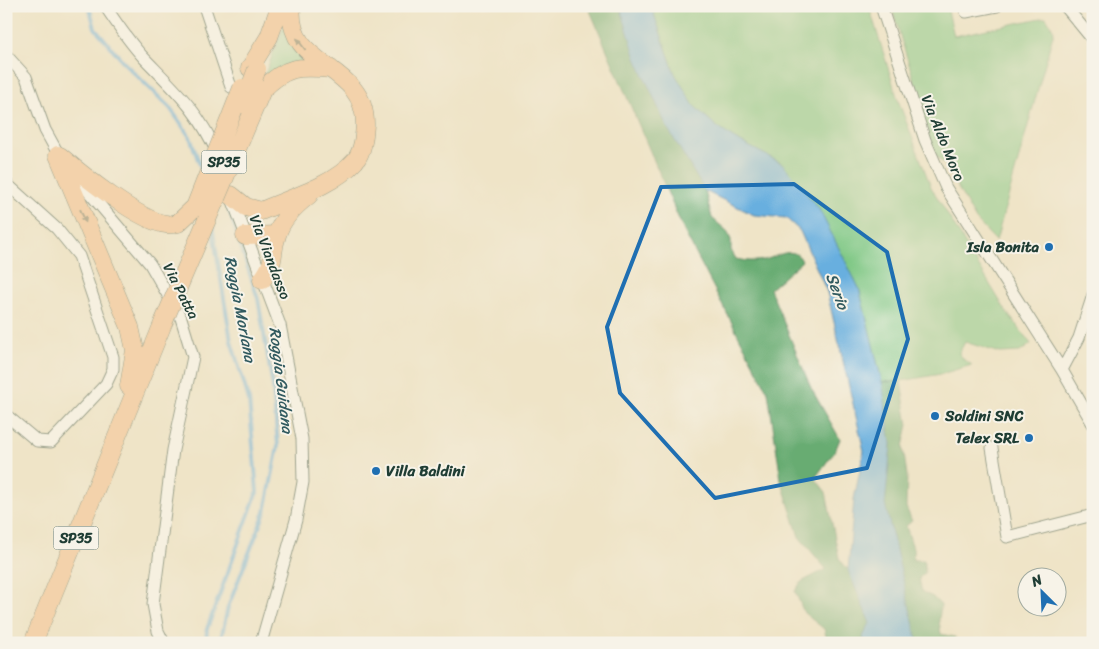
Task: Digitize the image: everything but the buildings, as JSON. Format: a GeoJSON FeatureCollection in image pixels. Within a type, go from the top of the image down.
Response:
{"type":"FeatureCollection","features":[{"type":"Feature","properties":{"kind":"highway","name":"SP35"},"geometry":{"type":"LineString","coordinates":[[33,643],[190,255],[254,69],[269,37],[280,6]]}},
{"type":"Feature","properties":{"kind":"highway"},"geometry":{"type":"LineString","coordinates":[[245,236],[262,211],[320,185],[343,172],[356,160],[364,140],[365,119],[361,103],[354,89],[342,76],[304,49],[296,38],[292,26],[292,6]]}},
{"type":"Feature","properties":{"kind":"highway"},"geometry":{"type":"LineString","coordinates":[[190,255],[262,90],[278,74],[304,66],[331,69]]}},
{"type":"Feature","properties":{"kind":"highway"},"geometry":{"type":"LineString","coordinates":[[58,155],[81,174],[144,216],[165,224],[178,223],[195,207],[254,69]]}},
{"type":"Feature","properties":{"kind":"highway"},"geometry":{"type":"LineString","coordinates":[[58,155],[130,328],[135,350],[132,377],[118,433]]}},
{"type":"Feature","properties":{"kind":"highway"},"geometry":{"type":"LineString","coordinates":[[262,280],[272,267],[277,235],[284,221],[300,202],[320,185]]}},
{"type":"Feature","properties":{"kind":"highway"},"geometry":{"type":"LineString","coordinates":[[231,195],[246,207],[262,211]]}},
{"type":"Feature","properties":{"kind":"highway"},"geometry":{"type":"LineString","coordinates":[[245,236],[277,235]]}},
{"type":"Feature","properties":{"kind":"street","name":"Via Viandasso"},"geometry":{"type":"LineString","coordinates":[[104,6],[133,45],[187,102],[203,124],[221,162],[245,236],[285,343],[302,438],[303,482],[296,520],[261,643]]}},
{"type":"Feature","properties":{"kind":"street"},"geometry":{"type":"LineString","coordinates":[[204,6],[231,87]]}},
{"type":"Feature","properties":{"kind":"street","name":"Via Aldo Moro"},"geometry":{"type":"LineString","coordinates":[[881,6],[925,140],[942,179],[981,244],[1062,370],[1093,424]]}},
{"type":"Feature","properties":{"kind":"street"},"geometry":{"type":"LineString","coordinates":[[966,12],[997,6]]}},
{"type":"Feature","properties":{"kind":"street"},"geometry":{"type":"LineString","coordinates":[[1065,6],[1093,40]]}},
{"type":"Feature","properties":{"kind":"street","name":"Via Patta"},"geometry":{"type":"LineString","coordinates":[[6,55],[26,77],[45,130],[58,155],[150,264],[181,318],[193,357],[173,450],[153,604],[158,631],[164,643]]}},
{"type":"Feature","properties":{"kind":"street"},"geometry":{"type":"LineString","coordinates":[[6,183],[57,230],[79,256],[113,358],[113,369],[106,384],[51,442],[37,441],[6,415]]}},
{"type":"Feature","properties":{"kind":"street"},"geometry":{"type":"LineString","coordinates":[[1062,370],[1079,338],[1093,295]]}},
{"type":"Feature","properties":{"kind":"street"},"geometry":{"type":"LineString","coordinates":[[992,448],[1007,537],[1093,515]]}},
{"type":"Feature","properties":{"kind":"highlighted area"},"geometry":{"type":"Polygon","coordinates":[[[794,184],[887,252],[908,339],[867,468],[715,498],[620,393],[607,327],[661,187],[794,184]]]}},
{"type":"Feature","properties":{"kind":"green space"},"geometry":{"type":"Polygon","coordinates":[[[588,6],[620,6],[636,58],[667,127],[705,191],[712,218],[727,231],[731,240],[731,250],[736,259],[760,261],[790,252],[799,256],[802,261],[770,289],[811,388],[840,439],[835,451],[815,478],[826,492],[839,558],[848,570],[870,623],[863,637],[865,643],[828,643],[824,629],[804,613],[795,591],[801,582],[826,569],[799,537],[781,480],[768,392],[684,231],[588,6]]]}},
{"type":"Feature","properties":{"kind":"green space"},"geometry":{"type":"Polygon","coordinates":[[[651,6],[869,6],[898,100],[931,187],[1006,311],[1031,344],[1020,352],[1000,353],[965,342],[959,353],[964,360],[972,365],[941,374],[901,381],[882,382],[859,288],[783,164],[733,138],[716,126],[694,106],[675,74],[651,6]]]}},
{"type":"Feature","properties":{"kind":"green space"},"geometry":{"type":"Polygon","coordinates":[[[891,6],[947,6],[954,36],[1046,17],[1054,31],[996,241],[976,220],[945,165],[927,146],[924,113],[891,6]]]}},
{"type":"Feature","properties":{"kind":"green space"},"geometry":{"type":"Polygon","coordinates":[[[287,18],[313,61],[261,84],[287,18]]]}},
{"type":"Feature","properties":{"kind":"green space"},"geometry":{"type":"Polygon","coordinates":[[[901,381],[908,425],[903,447],[907,475],[906,507],[912,521],[906,526],[914,551],[913,560],[924,560],[925,573],[919,578],[922,592],[933,597],[941,605],[939,620],[941,634],[955,637],[956,643],[918,643],[885,504],[891,444],[882,382],[901,381]]]}},
{"type":"Feature","properties":{"kind":"water","name":"Serio"},"geometry":{"type":"Polygon","coordinates":[[[620,6],[651,6],[675,74],[694,106],[716,126],[733,138],[783,164],[819,209],[859,288],[882,382],[891,444],[885,504],[918,643],[865,643],[863,637],[870,623],[848,570],[854,499],[864,451],[827,292],[800,231],[786,218],[754,215],[705,191],[667,127],[636,58],[620,6]]]}},
{"type":"Feature","properties":{"kind":"waterway","name":"Roggia Morlana"},"geometry":{"type":"LineString","coordinates":[[90,10],[95,28],[126,65],[170,108],[190,137],[202,171]]}},
{"type":"Feature","properties":{"kind":"waterway","name":"Roggia Guidana"},"geometry":{"type":"LineString","coordinates":[[220,643],[228,607],[265,512],[278,446],[273,387],[258,299],[228,207]]}},
{"type":"Feature","properties":{"kind":"waterway","name":"Roggia Morlana"},"geometry":{"type":"LineString","coordinates":[[206,643],[207,629],[257,492],[249,400],[231,341],[212,225]]}},
{"type":"Feature","properties":{"kind":"place","name":"Isla Bonita"},"geometry":{"type":"Point","coordinates":[1049,247]}},
{"type":"Feature","properties":{"kind":"place","name":"Soldini SNC"},"geometry":{"type":"Point","coordinates":[935,416]}},
{"type":"Feature","properties":{"kind":"place","name":"Telex SRL"},"geometry":{"type":"Point","coordinates":[1029,438]}},
{"type":"Feature","properties":{"kind":"place","name":"Villa Baldini"},"geometry":{"type":"Point","coordinates":[376,471]}}]}
